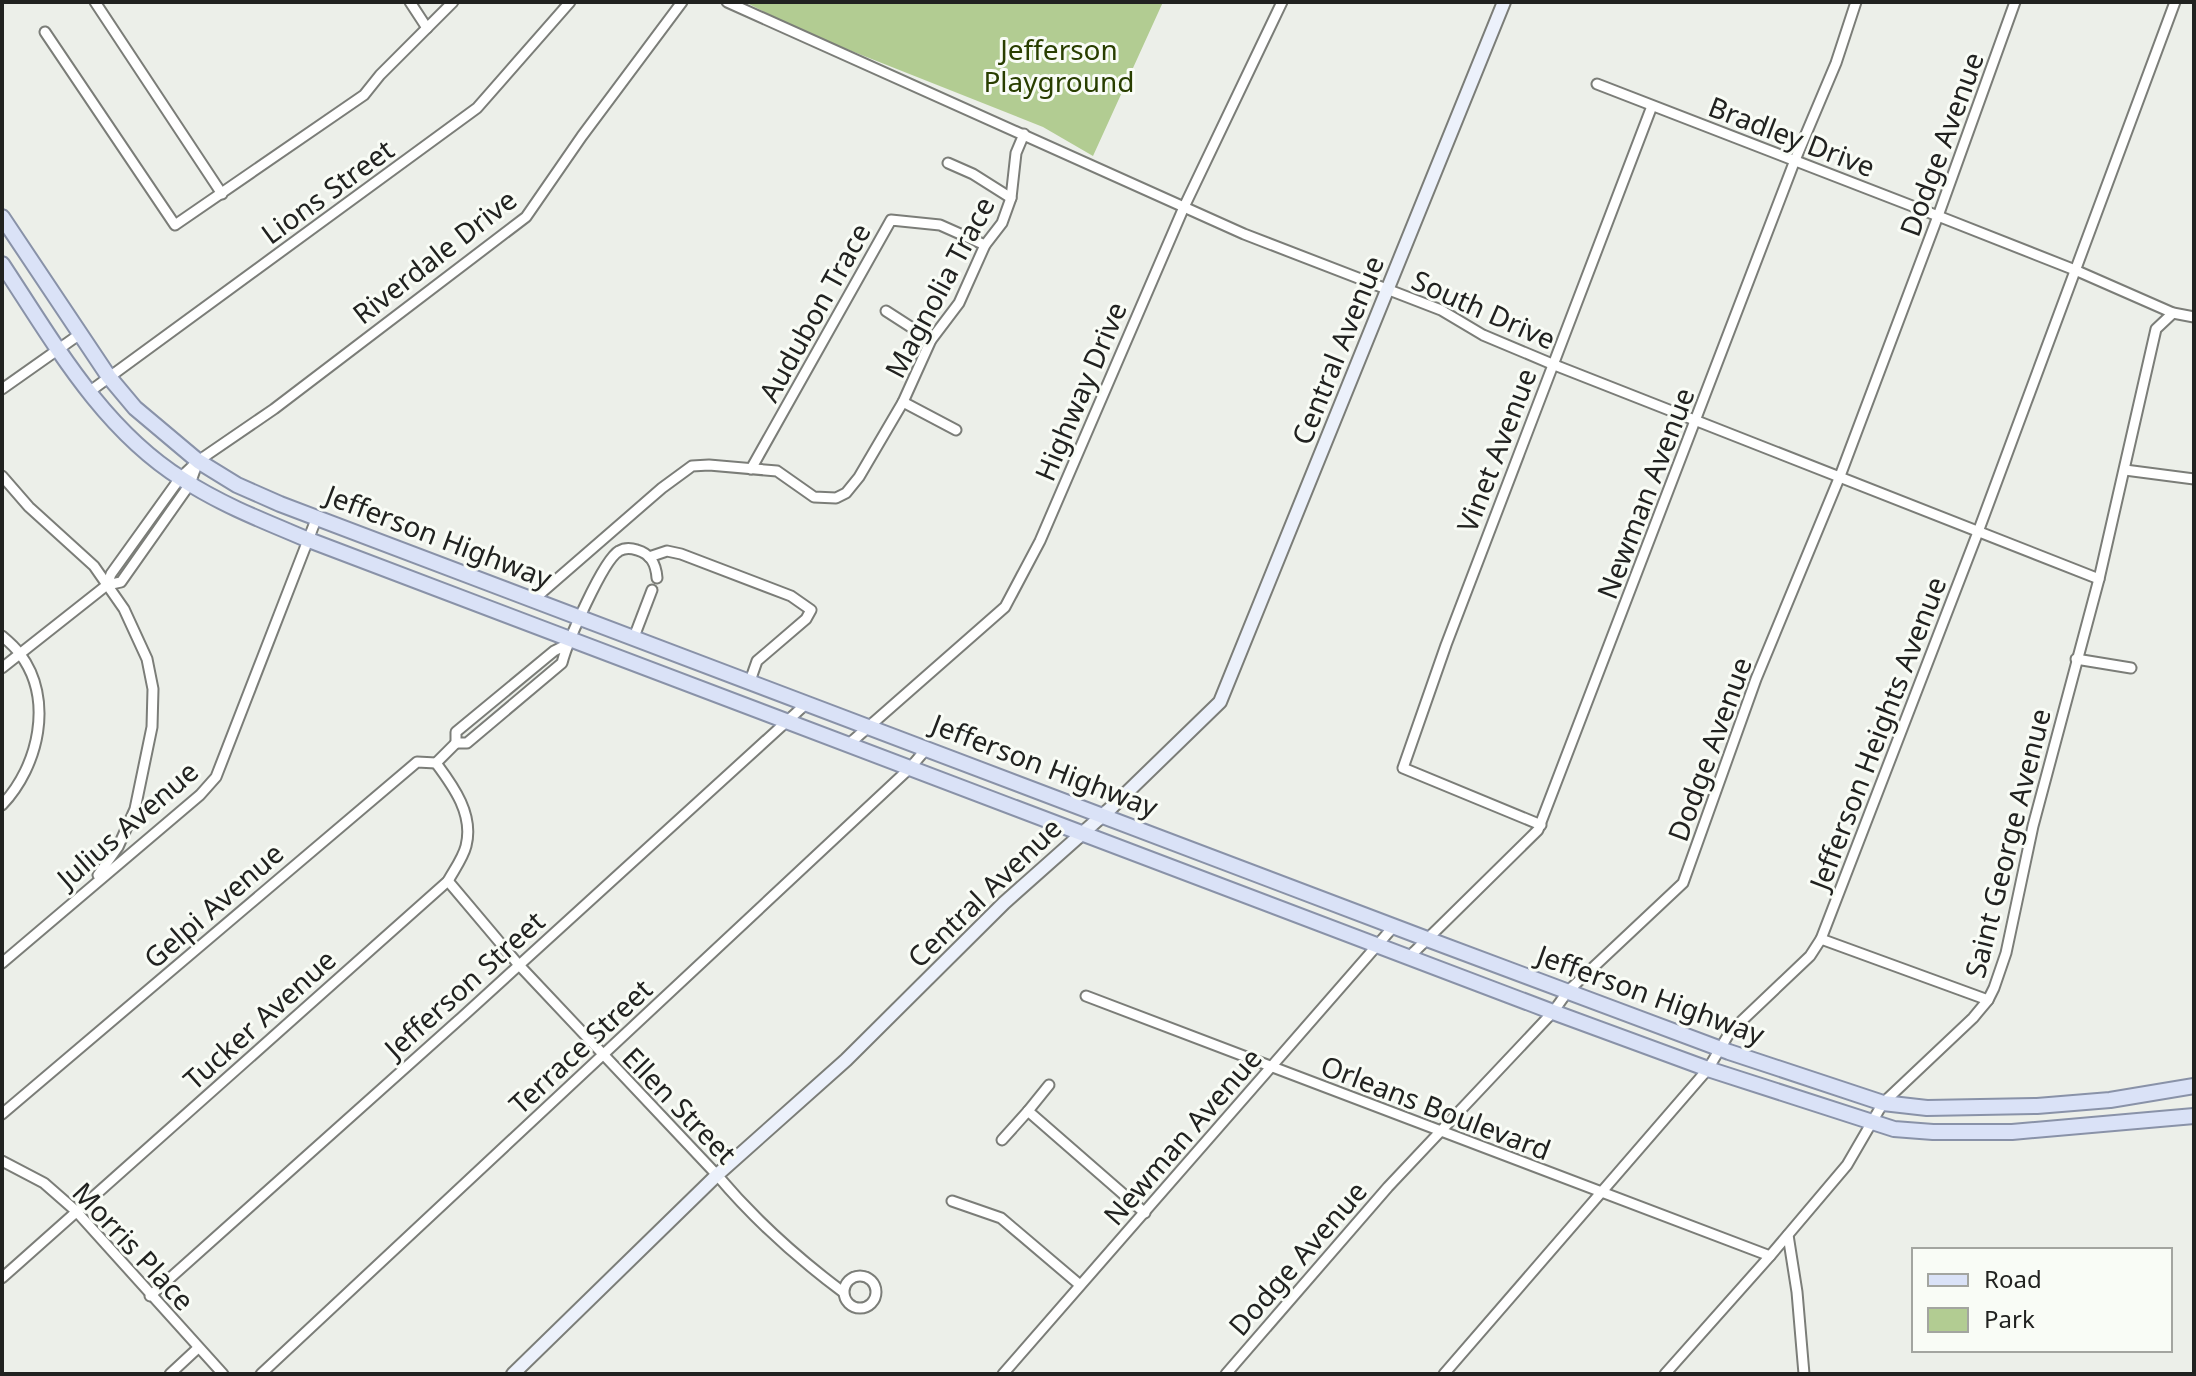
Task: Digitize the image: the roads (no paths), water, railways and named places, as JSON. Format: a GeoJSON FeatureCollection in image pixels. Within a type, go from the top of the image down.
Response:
{"type":"FeatureCollection","features":[{"type":"Feature","properties":{"kind":"main road","name":"Central Avenue"},"geometry":{"type":"LineString","coordinates":[[513,1374],[717,1175],[846,1060],[1004,903],[1220,702],[1504,2]]}},
{"type":"Feature","properties":{"kind":"main road","name":"Jefferson Highway"},"geometry":{"type":"LineString","coordinates":[[3,225],[109,377],[135,408],[198,461],[237,485],[317,517],[1427,939],[1721,1049],[1883,1103],[1960,1108],[2037,1106],[2110,1100],[2194,1086]]}},
{"type":"Feature","properties":{"kind":"main road","name":"Jefferson Highway"},"geometry":{"type":"LineString","coordinates":[[2,264],[89,392],[123,431],[185,481],[235,509],[568,642],[787,720],[1553,1012],[1708,1069],[1872,1123],[1894,1129],[2012,1132],[2194,1116]]}},
{"type":"Feature","properties":{"kind":"main road"},"geometry":{"type":"LineString","coordinates":[[2110,1100],[2113,1123]]}},
{"type":"Feature","properties":{"kind":"street"},"geometry":{"type":"LineString","coordinates":[[95,2],[222,194]]}},
{"type":"Feature","properties":{"kind":"street"},"geometry":{"type":"LineString","coordinates":[[410,2],[427,28]]}},
{"type":"Feature","properties":{"kind":"street"},"geometry":{"type":"LineString","coordinates":[[45,32],[175,225],[364,95],[453,2]]}},
{"type":"Feature","properties":{"kind":"street","name":"Lions Street"},"geometry":{"type":"LineString","coordinates":[[89,392],[477,108],[570,2]]}},
{"type":"Feature","properties":{"kind":"street","name":"Riverdale Drive"},"geometry":{"type":"LineString","coordinates":[[198,461],[274,409],[526,217],[682,2]]}},
{"type":"Feature","properties":{"kind":"street","name":"South Drive"},"geometry":{"type":"LineString","coordinates":[[727,2],[1244,234],[1441,310],[1483,335],[2099,579]]}},
{"type":"Feature","properties":{"kind":"street","name":"Highway Drive"},"geometry":{"type":"LineString","coordinates":[[849,744],[1005,607],[1040,541],[1184,207],[1282,2]]}},
{"type":"Feature","properties":{"kind":"street","name":"Newman Avenue"},"geometry":{"type":"LineString","coordinates":[[1409,957],[1541,825],[1795,160],[1836,63],[1856,2]]}},
{"type":"Feature","properties":{"kind":"street","name":"Dodge Avenue"},"geometry":{"type":"LineString","coordinates":[[1226,1374],[1439,1132],[1553,1012],[1568,991],[1683,883],[1756,679],[1840,476],[2015,2]]}},
{"type":"Feature","properties":{"kind":"street","name":"Jefferson Heights Avenue"},"geometry":{"type":"LineString","coordinates":[[1444,1374],[1708,1069],[1730,1032],[1810,956],[1821,939],[1978,532],[2175,2]]}},
{"type":"Feature","properties":{"kind":"street","name":"Bradley Drive"},"geometry":{"type":"LineString","coordinates":[[1597,84],[2075,270],[2173,313],[2194,317]]}},
{"type":"Feature","properties":{"kind":"street","name":"Vinet Avenue"},"geometry":{"type":"LineString","coordinates":[[1541,825],[1403,768],[1446,645],[1652,106]]}},
{"type":"Feature","properties":{"kind":"street","name":"Magnolia Trace"},"geometry":{"type":"LineString","coordinates":[[956,430],[903,402],[931,340],[959,303],[985,245],[1002,223],[1011,198],[1016,153],[1024,134]]}},
{"type":"Feature","properties":{"kind":"street"},"geometry":{"type":"LineString","coordinates":[[948,163],[973,174],[1011,198]]}},
{"type":"Feature","properties":{"kind":"street","name":"Audubon Trace"},"geometry":{"type":"LineString","coordinates":[[751,469],[891,220],[940,225],[985,245]]}},
{"type":"Feature","properties":{"kind":"street"},"geometry":{"type":"LineString","coordinates":[[886,311],[931,340]]}},
{"type":"Feature","properties":{"kind":"street","name":"Saint George Avenue"},"geometry":{"type":"LineString","coordinates":[[1665,1374],[1847,1165],[1883,1103],[1963,1028],[1988,1000],[2006,953],[2033,826],[2099,579],[2156,329],[2173,313]]}},
{"type":"Feature","properties":{"kind":"street"},"geometry":{"type":"LineString","coordinates":[[2,389],[80,334]]}},
{"type":"Feature","properties":{"kind":"street"},"geometry":{"type":"LineString","coordinates":[[533,600],[662,488],[692,466],[777,471],[814,497],[836,498],[846,493],[859,477],[903,402]]}},
{"type":"Feature","properties":{"kind":"street"},"geometry":{"type":"LineString","coordinates":[[2,668],[107,585],[111,574],[198,461]]}},
{"type":"Feature","properties":{"kind":"street"},"geometry":{"type":"LineString","coordinates":[[2125,470],[2194,479]]}},
{"type":"Feature","properties":{"kind":"street"},"geometry":{"type":"LineString","coordinates":[[2,476],[29,507],[94,566],[124,609],[147,659],[153,689],[152,727],[135,809],[118,847],[91,885]]}},
{"type":"Feature","properties":{"kind":"street","name":"Julius Avenue"},"geometry":{"type":"LineString","coordinates":[[2,963],[200,795],[216,777],[317,517]]}},
{"type":"Feature","properties":{"kind":"street","name":"Gelpi Avenue"},"geometry":{"type":"LineString","coordinates":[[456,743],[467,743],[562,663],[568,642],[606,564],[618,551],[630,548],[649,557]]}},
{"type":"Feature","properties":{"kind":"street"},"geometry":{"type":"LineString","coordinates":[[657,578],[653,560],[649,557],[667,551],[791,596],[811,610],[806,619],[757,661],[750,681]]}},
{"type":"Feature","properties":{"kind":"street"},"geometry":{"type":"LineString","coordinates":[[634,637],[652,590]]}},
{"type":"Feature","properties":{"kind":"street"},"geometry":{"type":"LineString","coordinates":[[2,636],[20,654],[36,684],[40,707],[37,736],[24,775],[2,805]]}},
{"type":"Feature","properties":{"kind":"street","name":"Gelpi Avenue"},"geometry":{"type":"LineString","coordinates":[[2,1114],[417,762],[436,763],[456,743],[456,732],[568,642]]}},
{"type":"Feature","properties":{"kind":"street"},"geometry":{"type":"LineString","coordinates":[[2076,659],[2131,668]]}},
{"type":"Feature","properties":{"kind":"street","name":"Jefferson Street"},"geometry":{"type":"LineString","coordinates":[[150,1296],[807,703]]}},
{"type":"Feature","properties":{"kind":"street","name":"Terrace Street"},"geometry":{"type":"LineString","coordinates":[[261,1374],[910,768],[927,748]]}},
{"type":"Feature","properties":{"kind":"street","name":"Tucker Avenue"},"geometry":{"type":"LineString","coordinates":[[2,1278],[448,881],[466,847],[467,829],[457,791],[436,763]]}},
{"type":"Feature","properties":{"kind":"street","name":"Ellen Street"},"geometry":{"type":"LineString","coordinates":[[448,881],[518,964],[777,1240],[843,1292]]}},
{"type":"Feature","properties":{"kind":"street","name":"Newman Avenue"},"geometry":{"type":"LineString","coordinates":[[1003,1374],[1394,926]]}},
{"type":"Feature","properties":{"kind":"street"},"geometry":{"type":"LineString","coordinates":[[1821,939],[1988,1000]]}},
{"type":"Feature","properties":{"kind":"street","name":"Orleans Boulevard"},"geometry":{"type":"LineString","coordinates":[[1086,996],[1770,1256]]}},
{"type":"Feature","properties":{"kind":"street"},"geometry":{"type":"LineString","coordinates":[[1002,1140],[1049,1085]]}},
{"type":"Feature","properties":{"kind":"street"},"geometry":{"type":"LineString","coordinates":[[1028,1111],[1145,1213]]}},
{"type":"Feature","properties":{"kind":"street","name":"Morris Place"},"geometry":{"type":"LineString","coordinates":[[2,1161],[44,1183],[76,1211],[223,1374]]}},
{"type":"Feature","properties":{"kind":"street"},"geometry":{"type":"LineString","coordinates":[[952,1201],[1001,1218],[1080,1285]]}},
{"type":"Feature","properties":{"kind":"street"},"geometry":{"type":"LineString","coordinates":[[1788,1235],[1797,1292],[1804,1374]]}},
{"type":"Feature","properties":{"kind":"street"},"geometry":{"type":"LineString","coordinates":[[170,1374],[198,1348]]}},
{"type":"Feature","properties":{"kind":"park label","name":"Jefferson Playground"},"geometry":{"type":"Point","coordinates":[1059,65]}}]}
